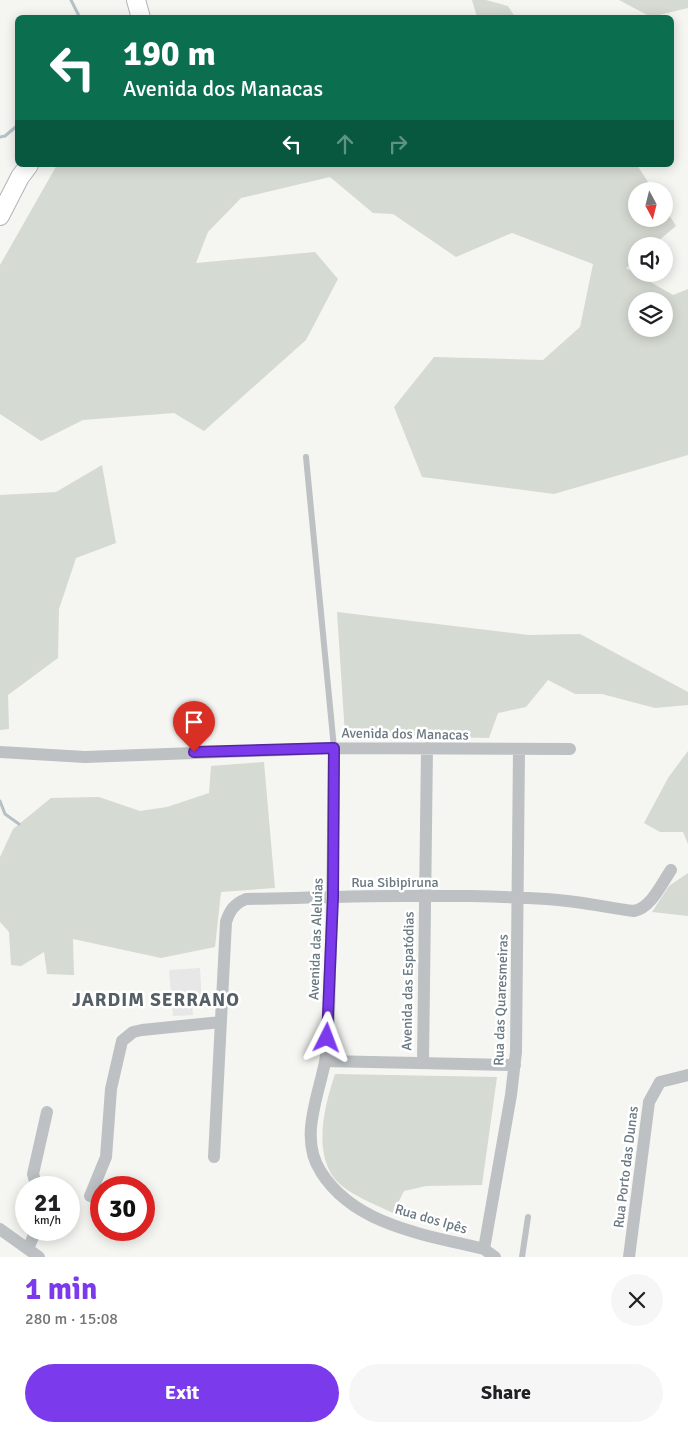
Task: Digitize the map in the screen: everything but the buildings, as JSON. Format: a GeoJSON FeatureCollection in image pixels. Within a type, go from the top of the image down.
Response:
{"type":"FeatureCollection","features":[{"type":"Feature","properties":{"kind":"main road"},"geometry":{"type":"LineString","coordinates":[[136,0],[140,15]]}},
{"type":"Feature","properties":{"kind":"main road"},"geometry":{"type":"LineString","coordinates":[[0,216],[20,177],[28,167]]}},
{"type":"Feature","properties":{"kind":"street","name":"Avenida dos Manacas"},"geometry":{"type":"LineString","coordinates":[[0,752],[85,757],[334,748],[570,749]]}},
{"type":"Feature","properties":{"kind":"street","name":"Avenida das Aleluias"},"geometry":{"type":"LineString","coordinates":[[325,1061],[333,897],[334,748]]}},
{"type":"Feature","properties":{"kind":"street","name":"Avenida das Espatódias"},"geometry":{"type":"LineString","coordinates":[[423,1064],[427,748]]}},
{"type":"Feature","properties":{"kind":"street","name":"Rua das Quaresmeiras"},"geometry":{"type":"LineString","coordinates":[[484,1249],[515,1065],[519,898],[519,750]]}},
{"type":"Feature","properties":{"kind":"street","name":"Rua Sibipiruna"},"geometry":{"type":"LineString","coordinates":[[214,1157],[226,922],[234,906],[246,899],[333,897],[519,898],[571,901],[639,910],[651,899],[671,870]]}},
{"type":"Feature","properties":{"kind":"street"},"geometry":{"type":"LineString","coordinates":[[98,1176],[106,1157],[111,1089],[122,1041],[133,1032],[142,1030],[221,1022]]}},
{"type":"Feature","properties":{"kind":"street"},"geometry":{"type":"LineString","coordinates":[[325,1061],[515,1065]]}},
{"type":"Feature","properties":{"kind":"street","name":"Rua dos Ipês"},"geometry":{"type":"LineString","coordinates":[[325,1061],[313,1111],[312,1138],[313,1154],[320,1171],[332,1187],[359,1210],[398,1228],[484,1249]]}},
{"type":"Feature","properties":{"kind":"street","name":"Rua Porto das Dunas"},"geometry":{"type":"LineString","coordinates":[[629,1257],[649,1102],[660,1082],[688,1075]]}},
{"type":"Feature","properties":{"kind":"street"},"geometry":{"type":"LineString","coordinates":[[34,1176],[47,1112]]}},
{"type":"Feature","properties":{"kind":"street"},"geometry":{"type":"LineString","coordinates":[[0,1229],[39,1257]]}},
{"type":"Feature","properties":{"kind":"street"},"geometry":{"type":"LineString","coordinates":[[28,1249],[31,1241]]}},
{"type":"Feature","properties":{"kind":"street"},"geometry":{"type":"LineString","coordinates":[[484,1249],[495,1257]]}},
{"type":"Feature","properties":{"kind":"lane"},"geometry":{"type":"LineString","coordinates":[[306,457],[334,748]]}},
{"type":"Feature","properties":{"kind":"lane"},"geometry":{"type":"LineString","coordinates":[[522,1257],[528,1217]]}},
{"type":"Feature","properties":{"kind":"shaded area"},"geometry":{"type":"Polygon","coordinates":[[[472,0],[486,0],[508,6],[514,15],[476,15],[472,0]]]}},
{"type":"Feature","properties":{"kind":"shaded area"},"geometry":{"type":"Polygon","coordinates":[[[619,0],[688,0],[688,8],[659,15],[647,15],[619,0]]]}},
{"type":"Feature","properties":{"kind":"shaded area"},"geometry":{"type":"Polygon","coordinates":[[[56,167],[638,167],[648,182],[628,182],[628,228],[672,228],[673,221],[676,226],[663,237],[628,237],[628,266],[626,268],[628,269],[628,282],[650,282],[668,292],[628,292],[628,337],[673,337],[673,295],[688,289],[688,455],[554,494],[422,477],[394,407],[434,357],[543,360],[580,327],[593,264],[512,233],[456,257],[393,214],[373,213],[330,177],[241,198],[208,232],[196,263],[315,252],[338,279],[306,340],[204,431],[174,413],[83,420],[41,441],[0,414],[0,265],[56,167]]]}},
{"type":"Feature","properties":{"kind":"shaded area"},"geometry":{"type":"Polygon","coordinates":[[[102,465],[116,543],[76,558],[59,609],[58,658],[8,695],[9,729],[0,730],[0,495],[56,492],[102,465]]]}},
{"type":"Feature","properties":{"kind":"shaded area"},"geometry":{"type":"Polygon","coordinates":[[[337,612],[529,635],[580,634],[688,692],[688,705],[655,708],[602,694],[575,694],[548,680],[526,707],[498,713],[489,738],[345,735],[337,612]]]}},
{"type":"Feature","properties":{"kind":"shaded area"},"geometry":{"type":"Polygon","coordinates":[[[688,751],[688,844],[683,832],[660,832],[644,823],[668,778],[688,751]]]}},
{"type":"Feature","properties":{"kind":"shaded area"},"geometry":{"type":"Polygon","coordinates":[[[264,762],[275,888],[221,892],[215,947],[161,958],[73,939],[74,975],[47,974],[44,952],[21,966],[11,965],[9,932],[0,922],[0,857],[13,829],[51,798],[99,797],[140,811],[167,807],[209,793],[211,766],[264,762]]]}},
{"type":"Feature","properties":{"kind":"shaded area"},"geometry":{"type":"Polygon","coordinates":[[[688,873],[688,916],[652,912],[669,886],[688,873]]]}},
{"type":"Feature","properties":{"kind":"shaded area"},"geometry":{"type":"Polygon","coordinates":[[[200,968],[202,1005],[192,1005],[193,1015],[173,1016],[169,970],[200,968]]]}},
{"type":"Feature","properties":{"kind":"shaded area"},"geometry":{"type":"Polygon","coordinates":[[[335,1074],[497,1077],[482,1185],[426,1186],[404,1191],[393,1213],[345,1188],[334,1178],[328,1166],[322,1140],[325,1112],[335,1074]]]}},
{"type":"Feature","properties":{"kind":"waterway"},"geometry":{"type":"LineString","coordinates":[[71,0],[78,15]]}},
{"type":"Feature","properties":{"kind":"waterway"},"geometry":{"type":"LineString","coordinates":[[0,137],[5,136],[15,128]]}},
{"type":"Feature","properties":{"kind":"waterway"},"geometry":{"type":"LineString","coordinates":[[0,801],[5,814],[19,824]]}},
{"type":"Feature","properties":{"kind":"district","name":"JARDIM SERRANO"},"geometry":{"type":"Point","coordinates":[156,1000]}},
{"type":"Feature","properties":{"kind":"route"},"geometry":{"type":"LineString","coordinates":[[194,752],[334,748],[333,897],[327,1038]]}}]}
